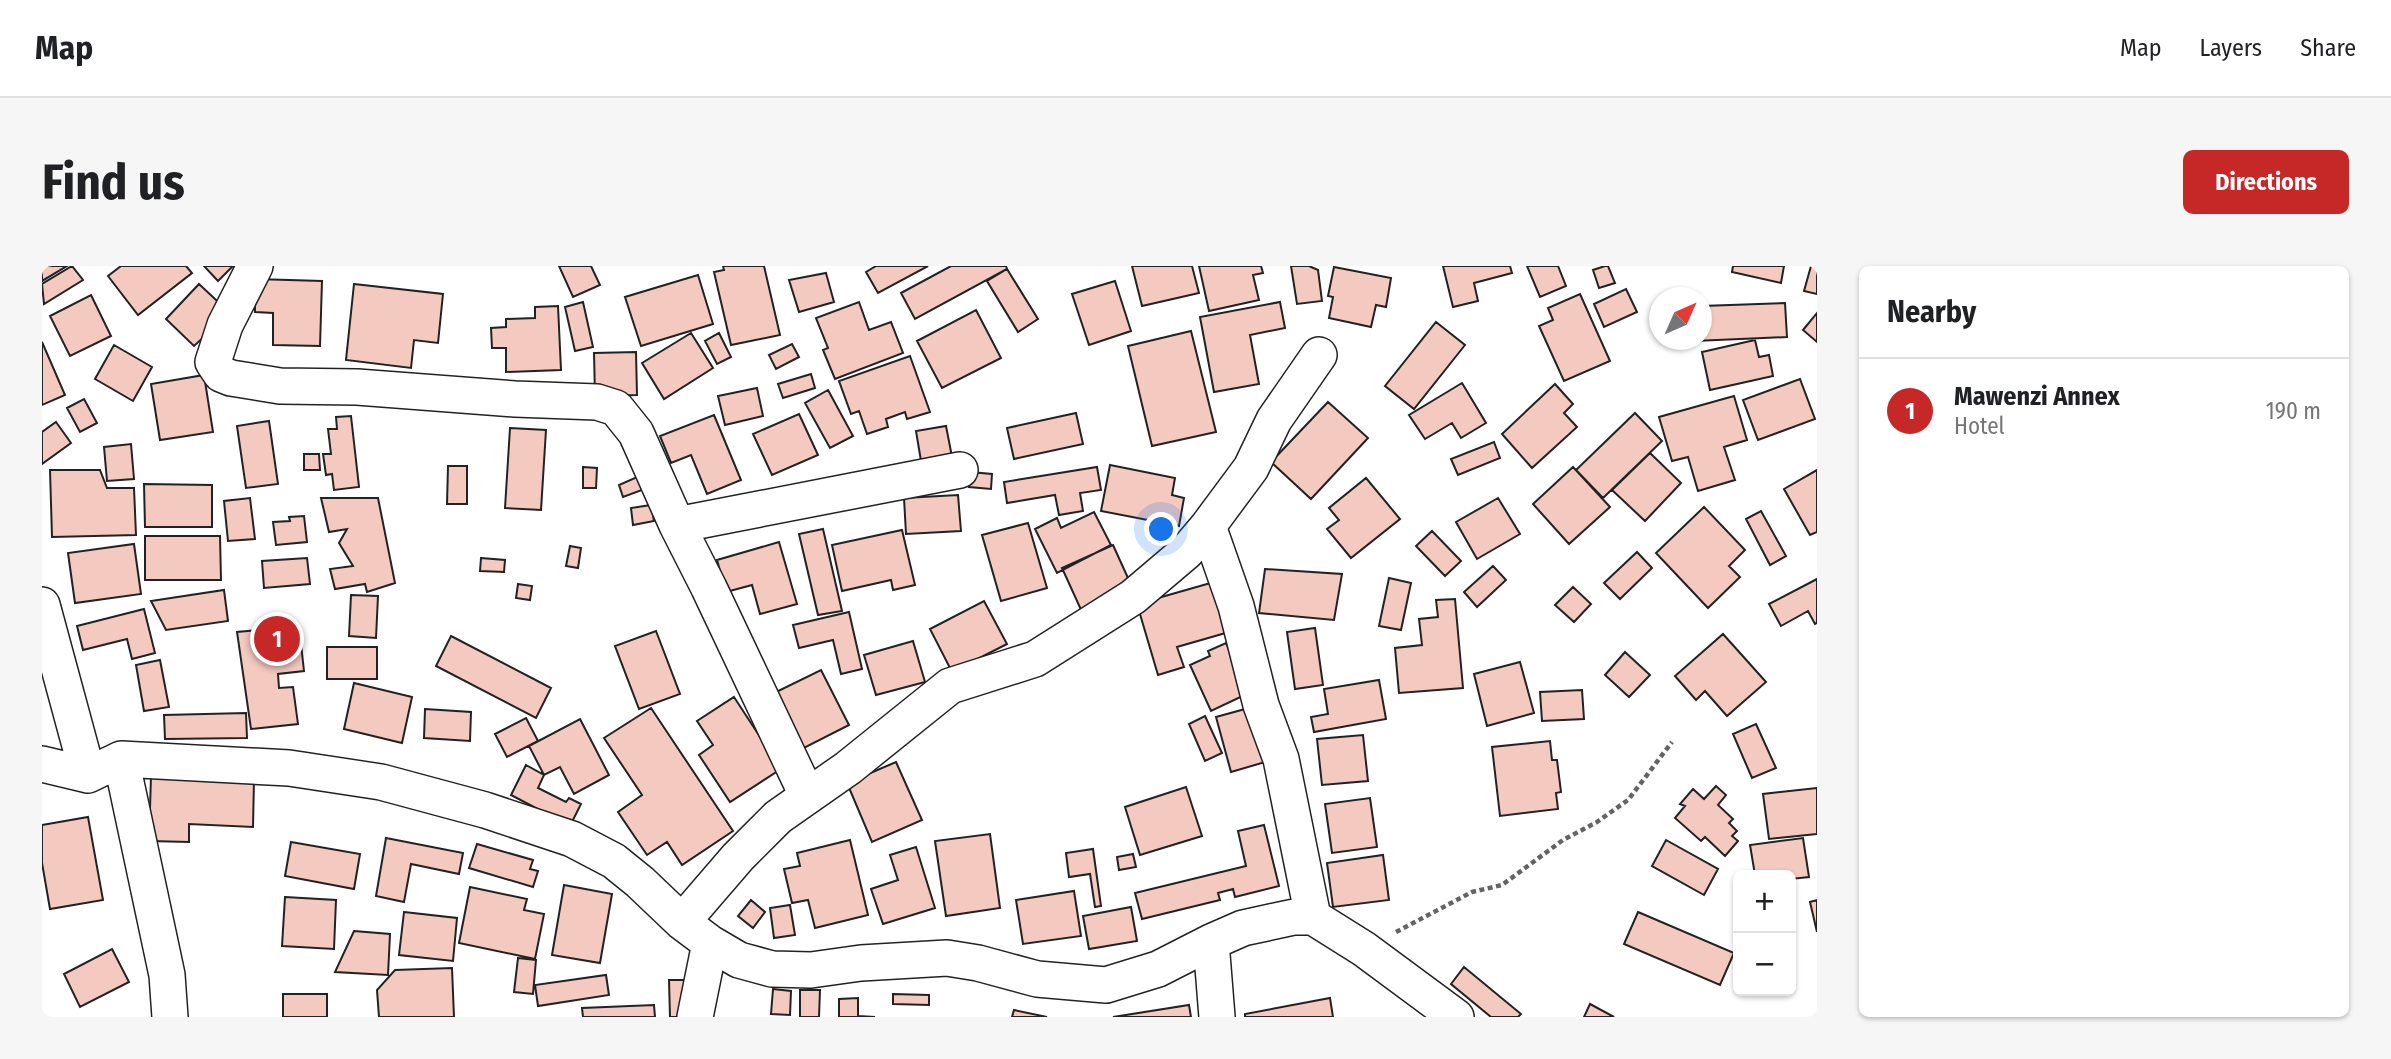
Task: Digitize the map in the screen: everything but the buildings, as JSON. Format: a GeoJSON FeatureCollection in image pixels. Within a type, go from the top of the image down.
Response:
{"type":"FeatureCollection","features":[{"type":"Feature","properties":{"kind":"street"},"geometry":{"type":"LineString","coordinates":[[255,266],[225,325],[214,362],[221,374],[231,378],[280,386],[357,387],[515,399],[597,402],[616,408],[636,433],[677,525],[807,795]]}},
{"type":"Feature","properties":{"kind":"street"},"geometry":{"type":"LineString","coordinates":[[682,922],[778,817],[848,768],[950,686],[1035,659],[1133,597],[1186,552],[1251,468],[1274,420],[1319,355]]}},
{"type":"Feature","properties":{"kind":"street"},"geometry":{"type":"LineString","coordinates":[[677,525],[960,470]]}},
{"type":"Feature","properties":{"kind":"street"},"geometry":{"type":"LineString","coordinates":[[1208,526],[1237,606],[1261,705],[1280,759],[1313,917]]}},
{"type":"Feature","properties":{"kind":"street"},"geometry":{"type":"LineString","coordinates":[[42,605],[88,775]]}},
{"type":"Feature","properties":{"kind":"street"},"geometry":{"type":"LineString","coordinates":[[121,759],[167,975],[170,1017]]}},
{"type":"Feature","properties":{"kind":"street"},"geometry":{"type":"LineString","coordinates":[[42,764],[88,775],[121,759],[289,768],[381,782],[485,810],[572,839],[614,862],[710,943],[739,960],[772,969],[811,970],[861,963],[947,958],[978,963],[1037,979],[1106,985],[1158,969],[1243,928],[1294,917],[1313,917],[1364,949],[1456,1017]]}},
{"type":"Feature","properties":{"kind":"street"},"geometry":{"type":"LineString","coordinates":[[1211,942],[1217,1017]]}},
{"type":"Feature","properties":{"kind":"street"},"geometry":{"type":"LineString","coordinates":[[695,1017],[710,943]]}},
{"type":"Feature","properties":{"kind":"path"},"geometry":{"type":"LineString","coordinates":[[1364,949],[1472,892],[1502,885],[1563,840],[1597,822],[1628,800],[1672,741]]}},
{"type":"Feature","properties":{"kind":"place","name":"Mawenzi Annex"},"geometry":{"type":"Point","coordinates":[277,639]}}]}
